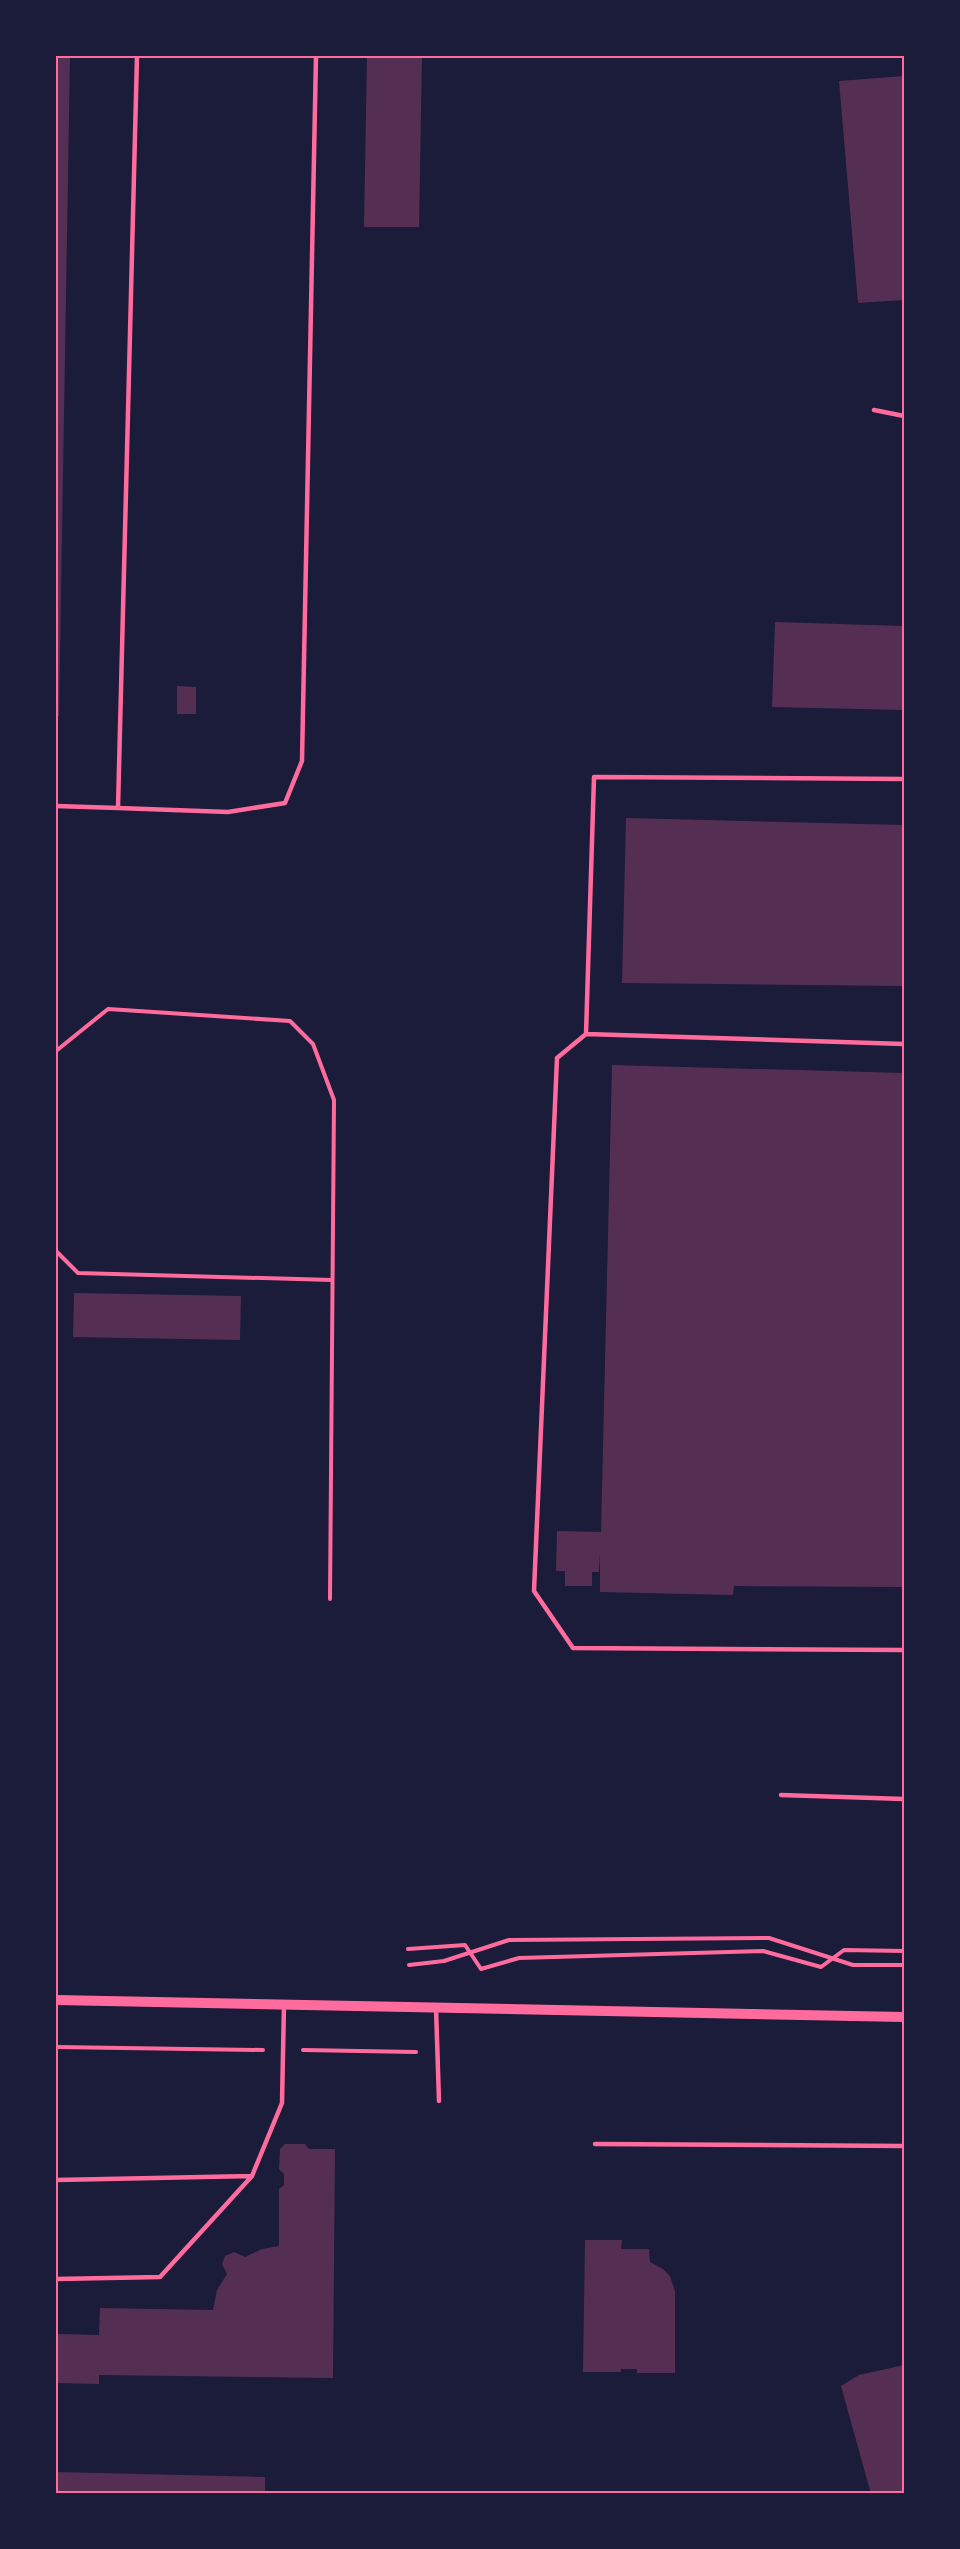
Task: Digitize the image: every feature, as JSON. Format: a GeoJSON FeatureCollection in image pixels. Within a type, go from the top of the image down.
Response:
{"type":"FeatureCollection","features":[{"type":"Feature","properties":{"kind":"street"},"geometry":{"type":"LineString","coordinates":[[56,2000],[904,2018]]}},
{"type":"Feature","properties":{"kind":"lane"},"geometry":{"type":"LineString","coordinates":[[118,808],[137,56]]}},
{"type":"Feature","properties":{"kind":"lane"},"geometry":{"type":"LineString","coordinates":[[56,806],[228,812],[285,803],[303,761],[316,56]]}},
{"type":"Feature","properties":{"kind":"lane"},"geometry":{"type":"LineString","coordinates":[[874,410],[904,416]]}},
{"type":"Feature","properties":{"kind":"lane"},"geometry":{"type":"LineString","coordinates":[[586,1034],[594,777],[904,779]]}},
{"type":"Feature","properties":{"kind":"lane"},"geometry":{"type":"LineString","coordinates":[[904,1044],[586,1034],[557,1058],[534,1591],[573,1648],[904,1650]]}},
{"type":"Feature","properties":{"kind":"lane"},"geometry":{"type":"LineString","coordinates":[[782,1795],[904,1799]]}},
{"type":"Feature","properties":{"kind":"lane"},"geometry":{"type":"LineString","coordinates":[[56,2279],[160,2277],[252,2176],[282,2103],[284,2005]]}},
{"type":"Feature","properties":{"kind":"lane"},"geometry":{"type":"LineString","coordinates":[[436,2008],[439,2101]]}},
{"type":"Feature","properties":{"kind":"lane"},"geometry":{"type":"LineString","coordinates":[[595,2144],[904,2146]]}},
{"type":"Feature","properties":{"kind":"lane"},"geometry":{"type":"LineString","coordinates":[[56,2180],[252,2176]]}},
{"type":"Feature","properties":{"kind":"path"},"geometry":{"type":"LineString","coordinates":[[56,1052],[108,1009],[290,1021],[314,1044],[334,1100],[330,1599]]}},
{"type":"Feature","properties":{"kind":"path"},"geometry":{"type":"LineString","coordinates":[[56,1251],[78,1273],[332,1280]]}},
{"type":"Feature","properties":{"kind":"path"},"geometry":{"type":"LineString","coordinates":[[409,1965],[444,1961],[509,1940],[769,1938],[853,1965],[904,1965]]}},
{"type":"Feature","properties":{"kind":"path"},"geometry":{"type":"LineString","coordinates":[[408,1949],[465,1945],[481,1969],[519,1958],[763,1951],[821,1967],[844,1950],[904,1951]]}},
{"type":"Feature","properties":{"kind":"path"},"geometry":{"type":"LineString","coordinates":[[56,2048],[438,2052]]}},
{"type":"Feature","properties":{"kind":"building"},"geometry":{"type":"Polygon","coordinates":[[[56,56],[70,56],[59,716],[56,716],[56,56]]]}},
{"type":"Feature","properties":{"kind":"building"},"geometry":{"type":"Polygon","coordinates":[[[367,56],[422,56],[419,227],[364,227],[367,56]]]}},
{"type":"Feature","properties":{"kind":"building"},"geometry":{"type":"Polygon","coordinates":[[[904,76],[904,300],[858,303],[839,81],[904,76]]]}},
{"type":"Feature","properties":{"kind":"building"},"geometry":{"type":"Polygon","coordinates":[[[775,622],[904,626],[904,710],[772,707],[775,622]]]}},
{"type":"Feature","properties":{"kind":"building"},"geometry":{"type":"Polygon","coordinates":[[[177,686],[196,687],[196,714],[177,714],[177,686]]]}},
{"type":"Feature","properties":{"kind":"building"},"geometry":{"type":"Polygon","coordinates":[[[626,818],[904,825],[904,986],[622,983],[626,818]]]}},
{"type":"Feature","properties":{"kind":"building"},"geometry":{"type":"Polygon","coordinates":[[[612,1065],[904,1073],[904,1587],[734,1586],[733,1595],[600,1592],[600,1552],[599,1572],[592,1572],[592,1586],[565,1586],[565,1571],[556,1571],[557,1531],[601,1532],[612,1065]]]}},
{"type":"Feature","properties":{"kind":"building"},"geometry":{"type":"Polygon","coordinates":[[[74,1293],[241,1296],[240,1340],[73,1337],[74,1293]]]}},
{"type":"Feature","properties":{"kind":"building"},"geometry":{"type":"Polygon","coordinates":[[[285,2144],[305,2144],[309,2149],[335,2149],[333,2378],[99,2375],[99,2384],[56,2383],[56,2334],[99,2335],[100,2308],[213,2310],[217,2290],[227,2274],[222,2264],[225,2256],[234,2252],[245,2257],[262,2249],[279,2246],[279,2189],[284,2185],[284,2174],[279,2169],[280,2149],[285,2144]]]}},
{"type":"Feature","properties":{"kind":"building"},"geometry":{"type":"Polygon","coordinates":[[[585,2240],[622,2240],[621,2249],[649,2249],[650,2262],[670,2276],[675,2291],[675,2373],[637,2373],[637,2369],[621,2369],[621,2372],[583,2372],[585,2240]]]}},
{"type":"Feature","properties":{"kind":"building"},"geometry":{"type":"Polygon","coordinates":[[[904,2365],[904,2494],[871,2494],[841,2386],[859,2375],[904,2365]]]}},
{"type":"Feature","properties":{"kind":"building"},"geometry":{"type":"Polygon","coordinates":[[[56,2472],[265,2477],[265,2494],[56,2494],[56,2472]]]}}]}
